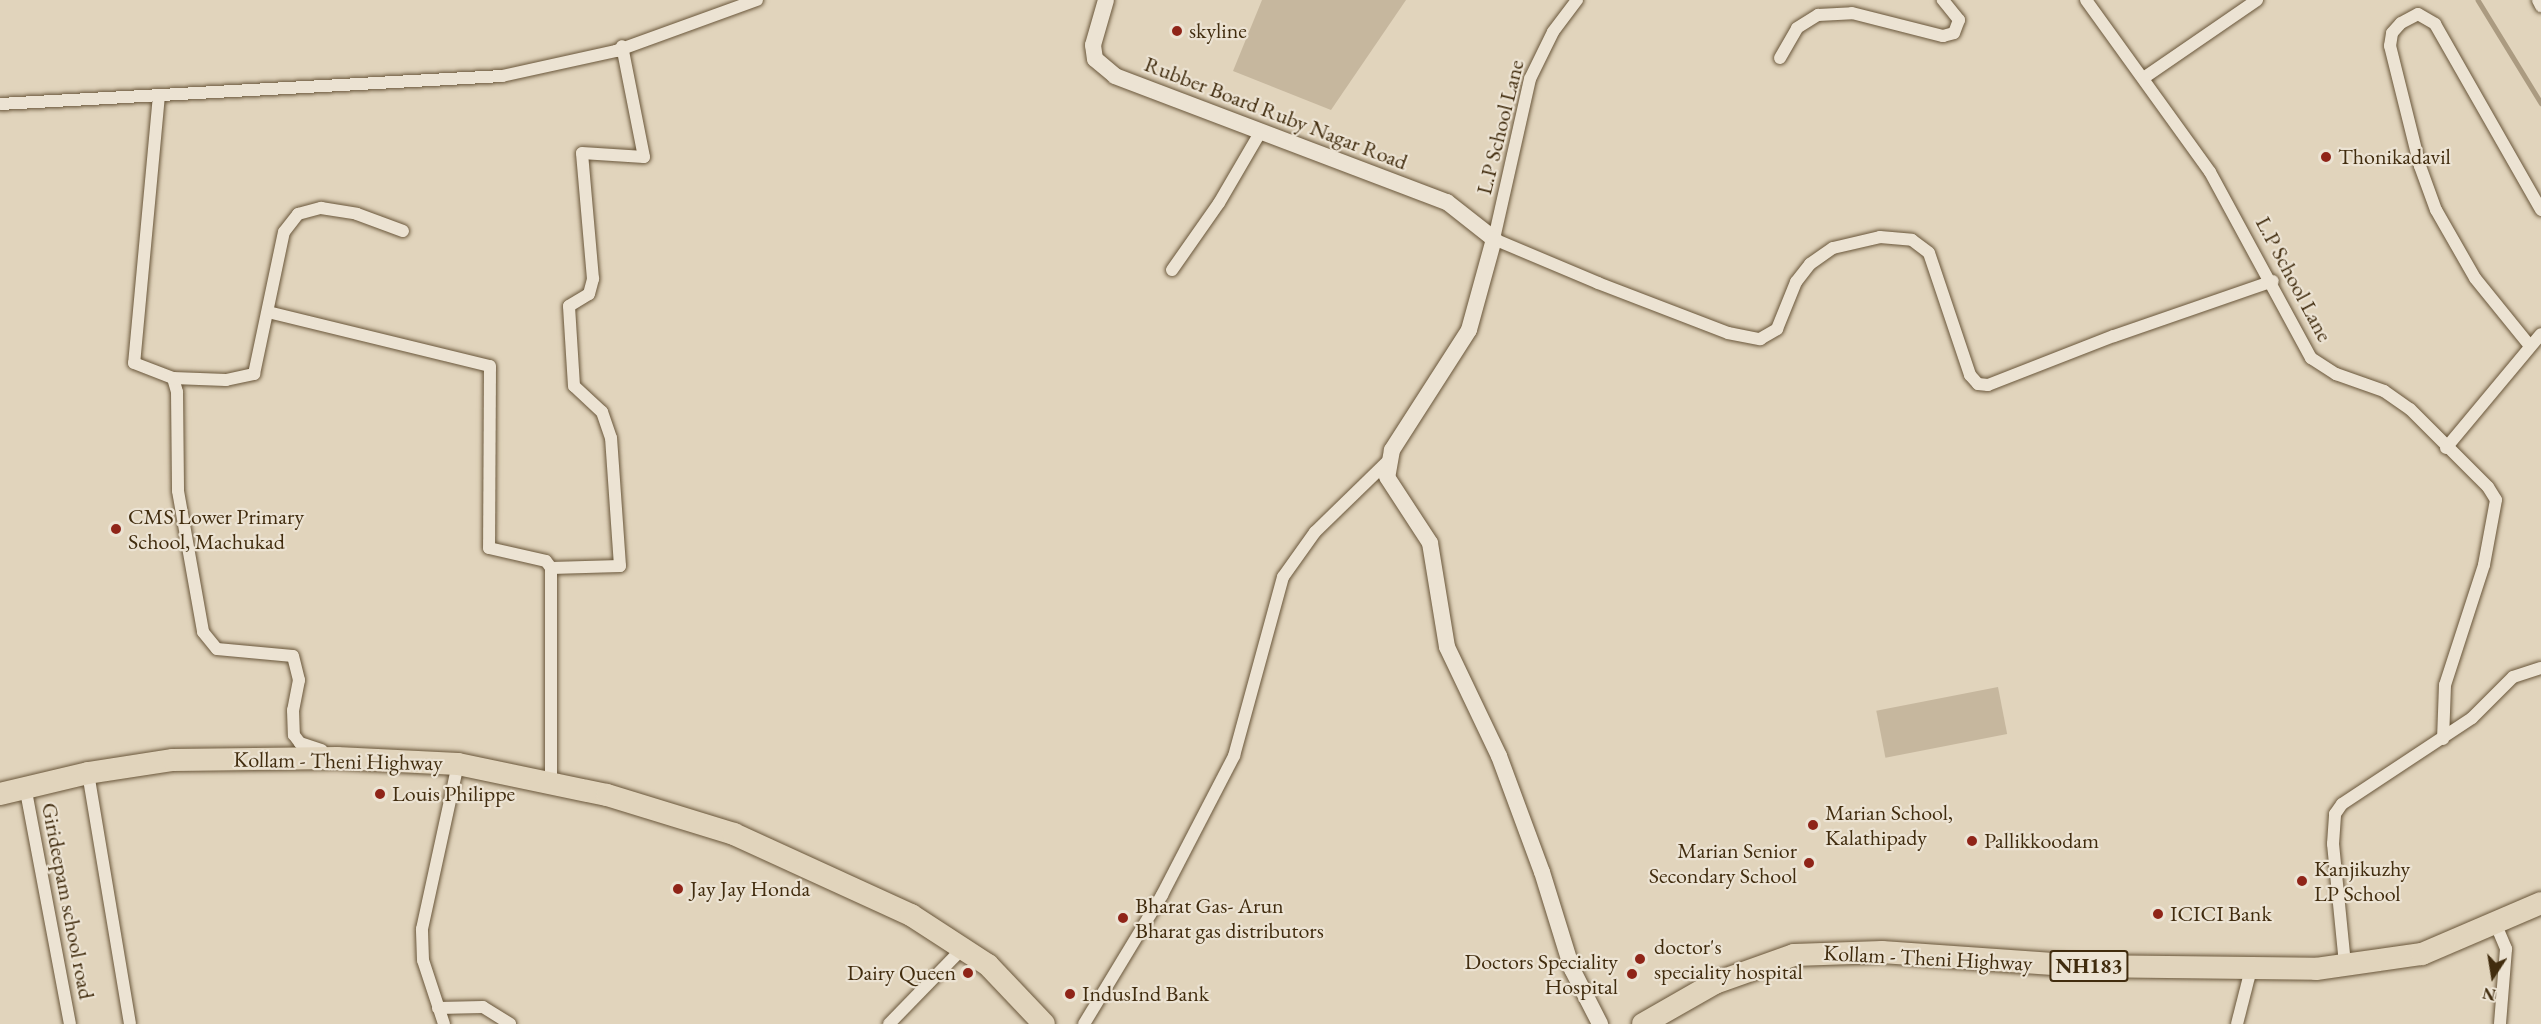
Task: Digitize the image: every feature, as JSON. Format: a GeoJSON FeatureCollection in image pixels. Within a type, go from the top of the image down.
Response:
{"type":"FeatureCollection","features":[{"type":"Feature","properties":{"kind":"highway","name":"Kollam - Theni Highway"},"geometry":{"type":"LineString","coordinates":[[0,794],[25,786],[88,773],[198,759],[370,758],[458,764],[607,795],[734,834],[911,915],[964,947],[1010,986],[1044,1024]]}},
{"type":"Feature","properties":{"kind":"highway","name":"Kollam - Theni Highway"},"geometry":{"type":"LineString","coordinates":[[1642,1024],[1690,995],[1744,970],[1814,953],[1882,952],[2082,966],[2251,969],[2345,964],[2422,954],[2496,925],[2541,903]]}},
{"type":"Feature","properties":{"kind":"main road","name":"Rubber Board Ruby Nagar Road"},"geometry":{"type":"LineString","coordinates":[[1106,0],[1093,45],[1095,59],[1103,68],[1123,79],[1447,202],[1494,239]]}},
{"type":"Feature","properties":{"kind":"main road"},"geometry":{"type":"LineString","coordinates":[[1494,239],[1469,330],[1405,428],[1388,462],[1387,477],[1394,492],[1430,543],[1447,647],[1499,756],[1542,872],[1572,969],[1600,1024]]}},
{"type":"Feature","properties":{"kind":"street"},"geometry":{"type":"LineString","coordinates":[[0,104],[502,76],[616,51],[622,46],[757,0]]}},
{"type":"Feature","properties":{"kind":"street","name":"L.P School Lane"},"geometry":{"type":"LineString","coordinates":[[1494,239],[1530,79],[1553,32],[1577,0]]}},
{"type":"Feature","properties":{"kind":"street"},"geometry":{"type":"LineString","coordinates":[[1780,58],[1797,28],[1818,15],[1852,13],[1943,36],[1954,33],[1959,20],[1943,0]]}},
{"type":"Feature","properties":{"kind":"street","name":"L.P School Lane"},"geometry":{"type":"LineString","coordinates":[[2086,0],[2145,77],[2210,172],[2273,282],[2311,358],[2322,367],[2398,399],[2488,487],[2496,500],[2496,515],[2484,565],[2445,685],[2443,739]]}},
{"type":"Feature","properties":{"kind":"street"},"geometry":{"type":"LineString","coordinates":[[2145,77],[2257,0]]}},
{"type":"Feature","properties":{"kind":"street"},"geometry":{"type":"LineString","coordinates":[[2538,0],[2541,6]]}},
{"type":"Feature","properties":{"kind":"street"},"geometry":{"type":"LineString","coordinates":[[2530,346],[2475,278],[2436,210],[2420,166],[2390,46],[2392,33],[2401,23],[2418,14],[2435,24],[2541,210]]}},
{"type":"Feature","properties":{"kind":"street"},"geometry":{"type":"LineString","coordinates":[[551,568],[620,566],[611,438],[602,412],[574,386],[569,306],[589,294],[593,279],[582,153],[644,157],[622,46]]}},
{"type":"Feature","properties":{"kind":"street"},"geometry":{"type":"LineString","coordinates":[[159,95],[134,363],[173,378],[226,380],[254,374],[284,232],[298,214],[321,208],[357,214],[403,231]]}},
{"type":"Feature","properties":{"kind":"street"},"geometry":{"type":"LineString","coordinates":[[1172,270],[1219,203],[1261,131]]}},
{"type":"Feature","properties":{"kind":"street"},"geometry":{"type":"LineString","coordinates":[[1494,239],[1728,333],[1761,339],[1777,329],[1796,282],[1810,264],[1833,248],[1880,237],[1912,240],[1929,253],[1970,375],[1978,384],[1988,385],[2114,336],[2273,282]]}},
{"type":"Feature","properties":{"kind":"street"},"geometry":{"type":"LineString","coordinates":[[268,312],[490,366],[489,548],[546,561],[551,568],[551,785]]}},
{"type":"Feature","properties":{"kind":"street"},"geometry":{"type":"LineString","coordinates":[[2446,448],[2541,334]]}},
{"type":"Feature","properties":{"kind":"street"},"geometry":{"type":"LineString","coordinates":[[173,378],[180,423],[178,491],[203,632],[217,649],[293,656],[299,680],[293,710],[294,735],[310,748],[370,758]]}},
{"type":"Feature","properties":{"kind":"street"},"geometry":{"type":"LineString","coordinates":[[1084,1024],[1162,895],[1234,756],[1283,576],[1315,532],[1388,462]]}},
{"type":"Feature","properties":{"kind":"street"},"geometry":{"type":"LineString","coordinates":[[2345,964],[2334,873],[2335,814],[2358,790],[2443,739],[2487,706],[2513,677],[2541,668]]}},
{"type":"Feature","properties":{"kind":"street"},"geometry":{"type":"LineString","coordinates":[[444,1024],[423,960],[422,929],[458,764]]}},
{"type":"Feature","properties":{"kind":"street"},"geometry":{"type":"LineString","coordinates":[[88,773],[130,1024]]}},
{"type":"Feature","properties":{"kind":"street","name":"Girideepam school road"},"geometry":{"type":"LineString","coordinates":[[25,786],[70,1024]]}},
{"type":"Feature","properties":{"kind":"street"},"geometry":{"type":"LineString","coordinates":[[2496,925],[2506,949],[2500,1024]]}},
{"type":"Feature","properties":{"kind":"street"},"geometry":{"type":"LineString","coordinates":[[889,1024],[964,947]]}},
{"type":"Feature","properties":{"kind":"street"},"geometry":{"type":"LineString","coordinates":[[2237,1024],[2251,969]]}},
{"type":"Feature","properties":{"kind":"street"},"geometry":{"type":"LineString","coordinates":[[438,1008],[483,1007],[510,1024]]}},
{"type":"Feature","properties":{"kind":"shaded area"},"geometry":{"type":"Polygon","coordinates":[[[1262,0],[1406,0],[1331,110],[1233,71],[1262,0]]]}},
{"type":"Feature","properties":{"kind":"shaded area"},"geometry":{"type":"Polygon","coordinates":[[[1998,687],[2007,734],[1885,758],[1876,711],[1998,687]]]}},
{"type":"Feature","properties":{"kind":"waterway"},"geometry":{"type":"LineString","coordinates":[[2478,0],[2541,103]]}},
{"type":"Feature","properties":{"kind":"place","name":"skyline"},"geometry":{"type":"Point","coordinates":[1177,31]}},
{"type":"Feature","properties":{"kind":"place","name":"Thonikadavil"},"geometry":{"type":"Point","coordinates":[2326,157]}},
{"type":"Feature","properties":{"kind":"place","name":"CMS Lower Primary School, Machukad"},"geometry":{"type":"Point","coordinates":[116,529]}},
{"type":"Feature","properties":{"kind":"place","name":"Louis Philippe"},"geometry":{"type":"Point","coordinates":[380,794]}},
{"type":"Feature","properties":{"kind":"place","name":"Marian School, Kalathipady"},"geometry":{"type":"Point","coordinates":[1813,825]}},
{"type":"Feature","properties":{"kind":"place","name":"Pallikkoodam"},"geometry":{"type":"Point","coordinates":[1972,841]}},
{"type":"Feature","properties":{"kind":"place","name":"Marian Senior Secondary School"},"geometry":{"type":"Point","coordinates":[1809,863]}},
{"type":"Feature","properties":{"kind":"place","name":"Kanjikuzhy LP School"},"geometry":{"type":"Point","coordinates":[2302,881]}},
{"type":"Feature","properties":{"kind":"place","name":"Jay Jay Honda"},"geometry":{"type":"Point","coordinates":[678,889]}},
{"type":"Feature","properties":{"kind":"place","name":"ICICI Bank"},"geometry":{"type":"Point","coordinates":[2158,914]}},
{"type":"Feature","properties":{"kind":"place","name":"Bharat Gas- Arun Bharat gas distributors"},"geometry":{"type":"Point","coordinates":[1123,918]}},
{"type":"Feature","properties":{"kind":"place","name":"doctor's speciality hospital"},"geometry":{"type":"Point","coordinates":[1640,959]}},
{"type":"Feature","properties":{"kind":"place","name":"Dairy Queen"},"geometry":{"type":"Point","coordinates":[968,973]}},
{"type":"Feature","properties":{"kind":"place","name":"Doctors Speciality Hospital"},"geometry":{"type":"Point","coordinates":[1632,974]}},
{"type":"Feature","properties":{"kind":"place","name":"IndusInd Bank"},"geometry":{"type":"Point","coordinates":[1070,994]}}]}
